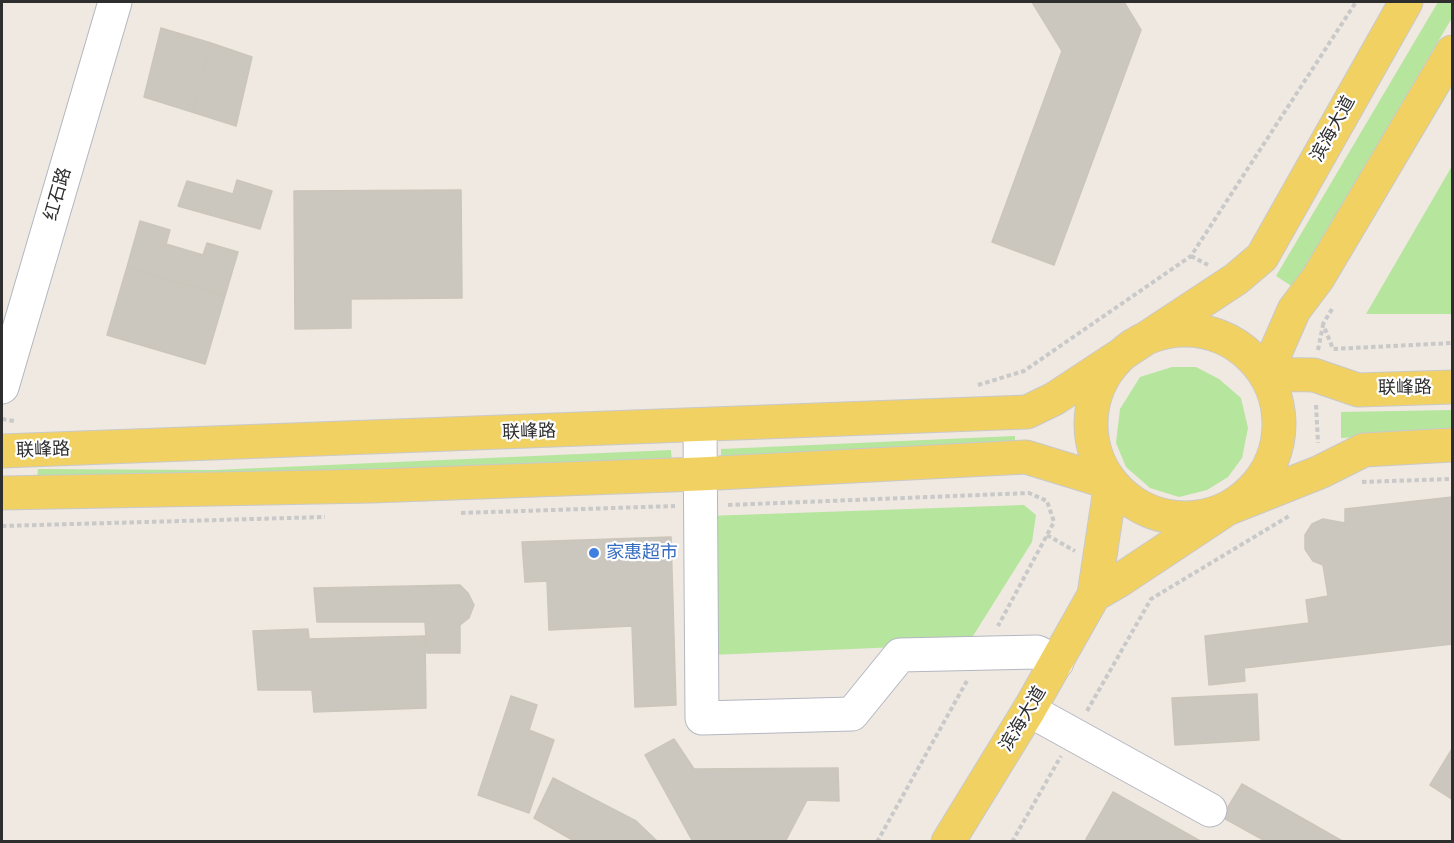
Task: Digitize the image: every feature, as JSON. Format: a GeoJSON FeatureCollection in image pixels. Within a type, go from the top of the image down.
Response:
{"type":"FeatureCollection","features":[{"type":"Feature","properties":{"kind":"main road","name":"滨海大道"},"geometry":{"type":"LineString","coordinates":[[1129,348],[1236,279],[1262,257],[1406,2]]}},
{"type":"Feature","properties":{"kind":"main road"},"geometry":{"type":"LineString","coordinates":[[1266,374],[1294,310],[1326,291],[1452,52]]}},
{"type":"Feature","properties":{"kind":"main road"},"geometry":{"type":"LineString","coordinates":[[1094,595],[1120,580],[1227,509],[1252,491],[1270,465],[1279,435],[1278,403],[1266,374],[1245,351],[1218,335],[1208,333],[1187,329],[1156,334],[1129,348],[1107,370],[1094,397],[1090,427],[1096,457],[1111,483],[1135,504],[1165,516],[1196,518],[1227,509],[1320,472],[1364,450],[1452,445]]}},
{"type":"Feature","properties":{"kind":"main road","name":"联峰路"},"geometry":{"type":"LineString","coordinates":[[2,451],[1028,412],[1054,399],[1129,348]]}},
{"type":"Feature","properties":{"kind":"main road"},"geometry":{"type":"LineString","coordinates":[[1266,374],[1314,375]]}},
{"type":"Feature","properties":{"kind":"main road","name":"联峰路"},"geometry":{"type":"LineString","coordinates":[[1314,375],[1358,390],[1452,387]]}},
{"type":"Feature","properties":{"kind":"main road"},"geometry":{"type":"LineString","coordinates":[[2,493],[372,486],[699,474],[1026,457],[1111,483]]}},
{"type":"Feature","properties":{"kind":"main road"},"geometry":{"type":"LineString","coordinates":[[1094,595],[1111,483]]}},
{"type":"Feature","properties":{"kind":"main road","name":"滨海大道"},"geometry":{"type":"LineString","coordinates":[[948,842],[1029,710],[1094,595]]}},
{"type":"Feature","properties":{"kind":"street","name":"红石路"},"geometry":{"type":"LineString","coordinates":[[2,387],[115,2]]}},
{"type":"Feature","properties":{"kind":"street"},"geometry":{"type":"LineString","coordinates":[[700,426],[702,718],[852,714],[900,655],[1036,652],[1056,662]]}},
{"type":"Feature","properties":{"kind":"street"},"geometry":{"type":"LineString","coordinates":[[1029,710],[1210,810]]}},
{"type":"Feature","properties":{"kind":"path"},"geometry":{"type":"LineString","coordinates":[[970,387],[1024,371],[1191,256],[1356,2]]}},
{"type":"Feature","properties":{"kind":"path"},"geometry":{"type":"LineString","coordinates":[[1320,472],[1314,375],[1326,291]]}},
{"type":"Feature","properties":{"kind":"path"},"geometry":{"type":"LineString","coordinates":[[1323,324],[1333,349],[1452,343]]}},
{"type":"Feature","properties":{"kind":"path"},"geometry":{"type":"LineString","coordinates":[[2,419],[19,421]]}},
{"type":"Feature","properties":{"kind":"path"},"geometry":{"type":"LineString","coordinates":[[1355,483],[1452,479]]}},
{"type":"Feature","properties":{"kind":"path"},"geometry":{"type":"LineString","coordinates":[[449,513],[1029,493],[1047,501],[1054,522],[877,842]]}},
{"type":"Feature","properties":{"kind":"path"},"geometry":{"type":"LineString","coordinates":[[1012,842],[1151,599],[1296,512]]}},
{"type":"Feature","properties":{"kind":"path"},"geometry":{"type":"LineString","coordinates":[[2,526],[330,517]]}},
{"type":"Feature","properties":{"kind":"green space"},"geometry":{"type":"Polygon","coordinates":[[[1438,2],[1452,2],[1452,18],[1293,287],[1276,276],[1438,2]]]}},
{"type":"Feature","properties":{"kind":"green space"},"geometry":{"type":"Polygon","coordinates":[[[1452,166],[1452,314],[1366,314],[1452,166]]]}},
{"type":"Feature","properties":{"kind":"green space"},"geometry":{"type":"Polygon","coordinates":[[[1172,367],[1196,367],[1219,379],[1241,398],[1248,428],[1242,458],[1228,477],[1207,490],[1179,497],[1150,488],[1126,467],[1116,443],[1120,409],[1140,377],[1172,367]]]}},
{"type":"Feature","properties":{"kind":"green space"},"geometry":{"type":"Polygon","coordinates":[[[1452,410],[1452,432],[1341,438],[1341,412],[1452,410]]]}},
{"type":"Feature","properties":{"kind":"green space"},"geometry":{"type":"Polygon","coordinates":[[[1015,436],[1015,449],[721,462],[721,449],[1015,436]]]}},
{"type":"Feature","properties":{"kind":"green space"},"geometry":{"type":"Polygon","coordinates":[[[671,450],[672,462],[37,479],[38,469],[214,470],[671,450]]]}},
{"type":"Feature","properties":{"kind":"green space"},"geometry":{"type":"Polygon","coordinates":[[[1024,505],[1036,515],[1032,542],[968,644],[711,655],[707,516],[1024,505]]]}},
{"type":"Feature","properties":{"kind":"building"},"geometry":{"type":"Polygon","coordinates":[[[1032,2],[1124,2],[1141,30],[1054,265],[992,242],[1062,51],[1032,2]]]}},
{"type":"Feature","properties":{"kind":"building"},"geometry":{"type":"Polygon","coordinates":[[[161,28],[211,43],[192,112],[144,97],[161,28]]]}},
{"type":"Feature","properties":{"kind":"building"},"geometry":{"type":"Polygon","coordinates":[[[211,43],[252,57],[236,126],[192,112],[211,43]]]}},
{"type":"Feature","properties":{"kind":"building"},"geometry":{"type":"Polygon","coordinates":[[[237,180],[272,191],[260,229],[178,206],[187,181],[233,194],[237,180]]]}},
{"type":"Feature","properties":{"kind":"building"},"geometry":{"type":"Polygon","coordinates":[[[461,190],[462,298],[351,299],[351,328],[295,329],[294,191],[461,190]]]}},
{"type":"Feature","properties":{"kind":"building"},"geometry":{"type":"Polygon","coordinates":[[[140,221],[170,230],[166,244],[203,255],[207,243],[238,252],[225,296],[127,267],[140,221]]]}},
{"type":"Feature","properties":{"kind":"building"},"geometry":{"type":"Polygon","coordinates":[[[127,267],[225,296],[205,364],[107,335],[127,267]]]}},
{"type":"Feature","properties":{"kind":"building"},"geometry":{"type":"Polygon","coordinates":[[[1452,497],[1452,644],[1244,668],[1245,681],[1209,685],[1205,636],[1309,623],[1306,600],[1328,596],[1323,565],[1313,561],[1305,549],[1305,535],[1312,524],[1323,519],[1345,523],[1345,509],[1452,497]]]}},
{"type":"Feature","properties":{"kind":"building"},"geometry":{"type":"Polygon","coordinates":[[[671,537],[676,705],[635,707],[632,626],[549,630],[547,581],[525,582],[522,542],[671,537]]]}},
{"type":"Feature","properties":{"kind":"building"},"geometry":{"type":"Polygon","coordinates":[[[460,585],[468,593],[474,605],[469,618],[460,625],[460,653],[427,653],[425,622],[317,622],[314,588],[460,585]]]}},
{"type":"Feature","properties":{"kind":"building"},"geometry":{"type":"Polygon","coordinates":[[[308,629],[309,639],[425,636],[426,708],[314,712],[312,690],[258,690],[253,631],[308,629]]]}},
{"type":"Feature","properties":{"kind":"building"},"geometry":{"type":"Polygon","coordinates":[[[1257,694],[1259,740],[1175,745],[1172,698],[1257,694]]]}},
{"type":"Feature","properties":{"kind":"building"},"geometry":{"type":"Polygon","coordinates":[[[511,696],[537,705],[529,730],[554,740],[529,813],[478,795],[511,696]]]}},
{"type":"Feature","properties":{"kind":"building"},"geometry":{"type":"Polygon","coordinates":[[[674,739],[694,769],[838,768],[839,801],[807,800],[785,842],[693,842],[645,755],[674,739]]]}},
{"type":"Feature","properties":{"kind":"building"},"geometry":{"type":"Polygon","coordinates":[[[1452,749],[1452,799],[1430,785],[1452,749]]]}},
{"type":"Feature","properties":{"kind":"building"},"geometry":{"type":"Polygon","coordinates":[[[553,778],[636,821],[658,842],[576,842],[534,818],[553,778]]]}},
{"type":"Feature","properties":{"kind":"building"},"geometry":{"type":"Polygon","coordinates":[[[1242,784],[1344,842],[1267,842],[1222,817],[1242,784]]]}},
{"type":"Feature","properties":{"kind":"building"},"geometry":{"type":"Polygon","coordinates":[[[1113,792],[1202,842],[1090,842],[1086,839],[1113,792]]]}},
{"type":"Feature","properties":{"kind":"place","name":"家惠超市"},"geometry":{"type":"Point","coordinates":[594,553]}}]}
